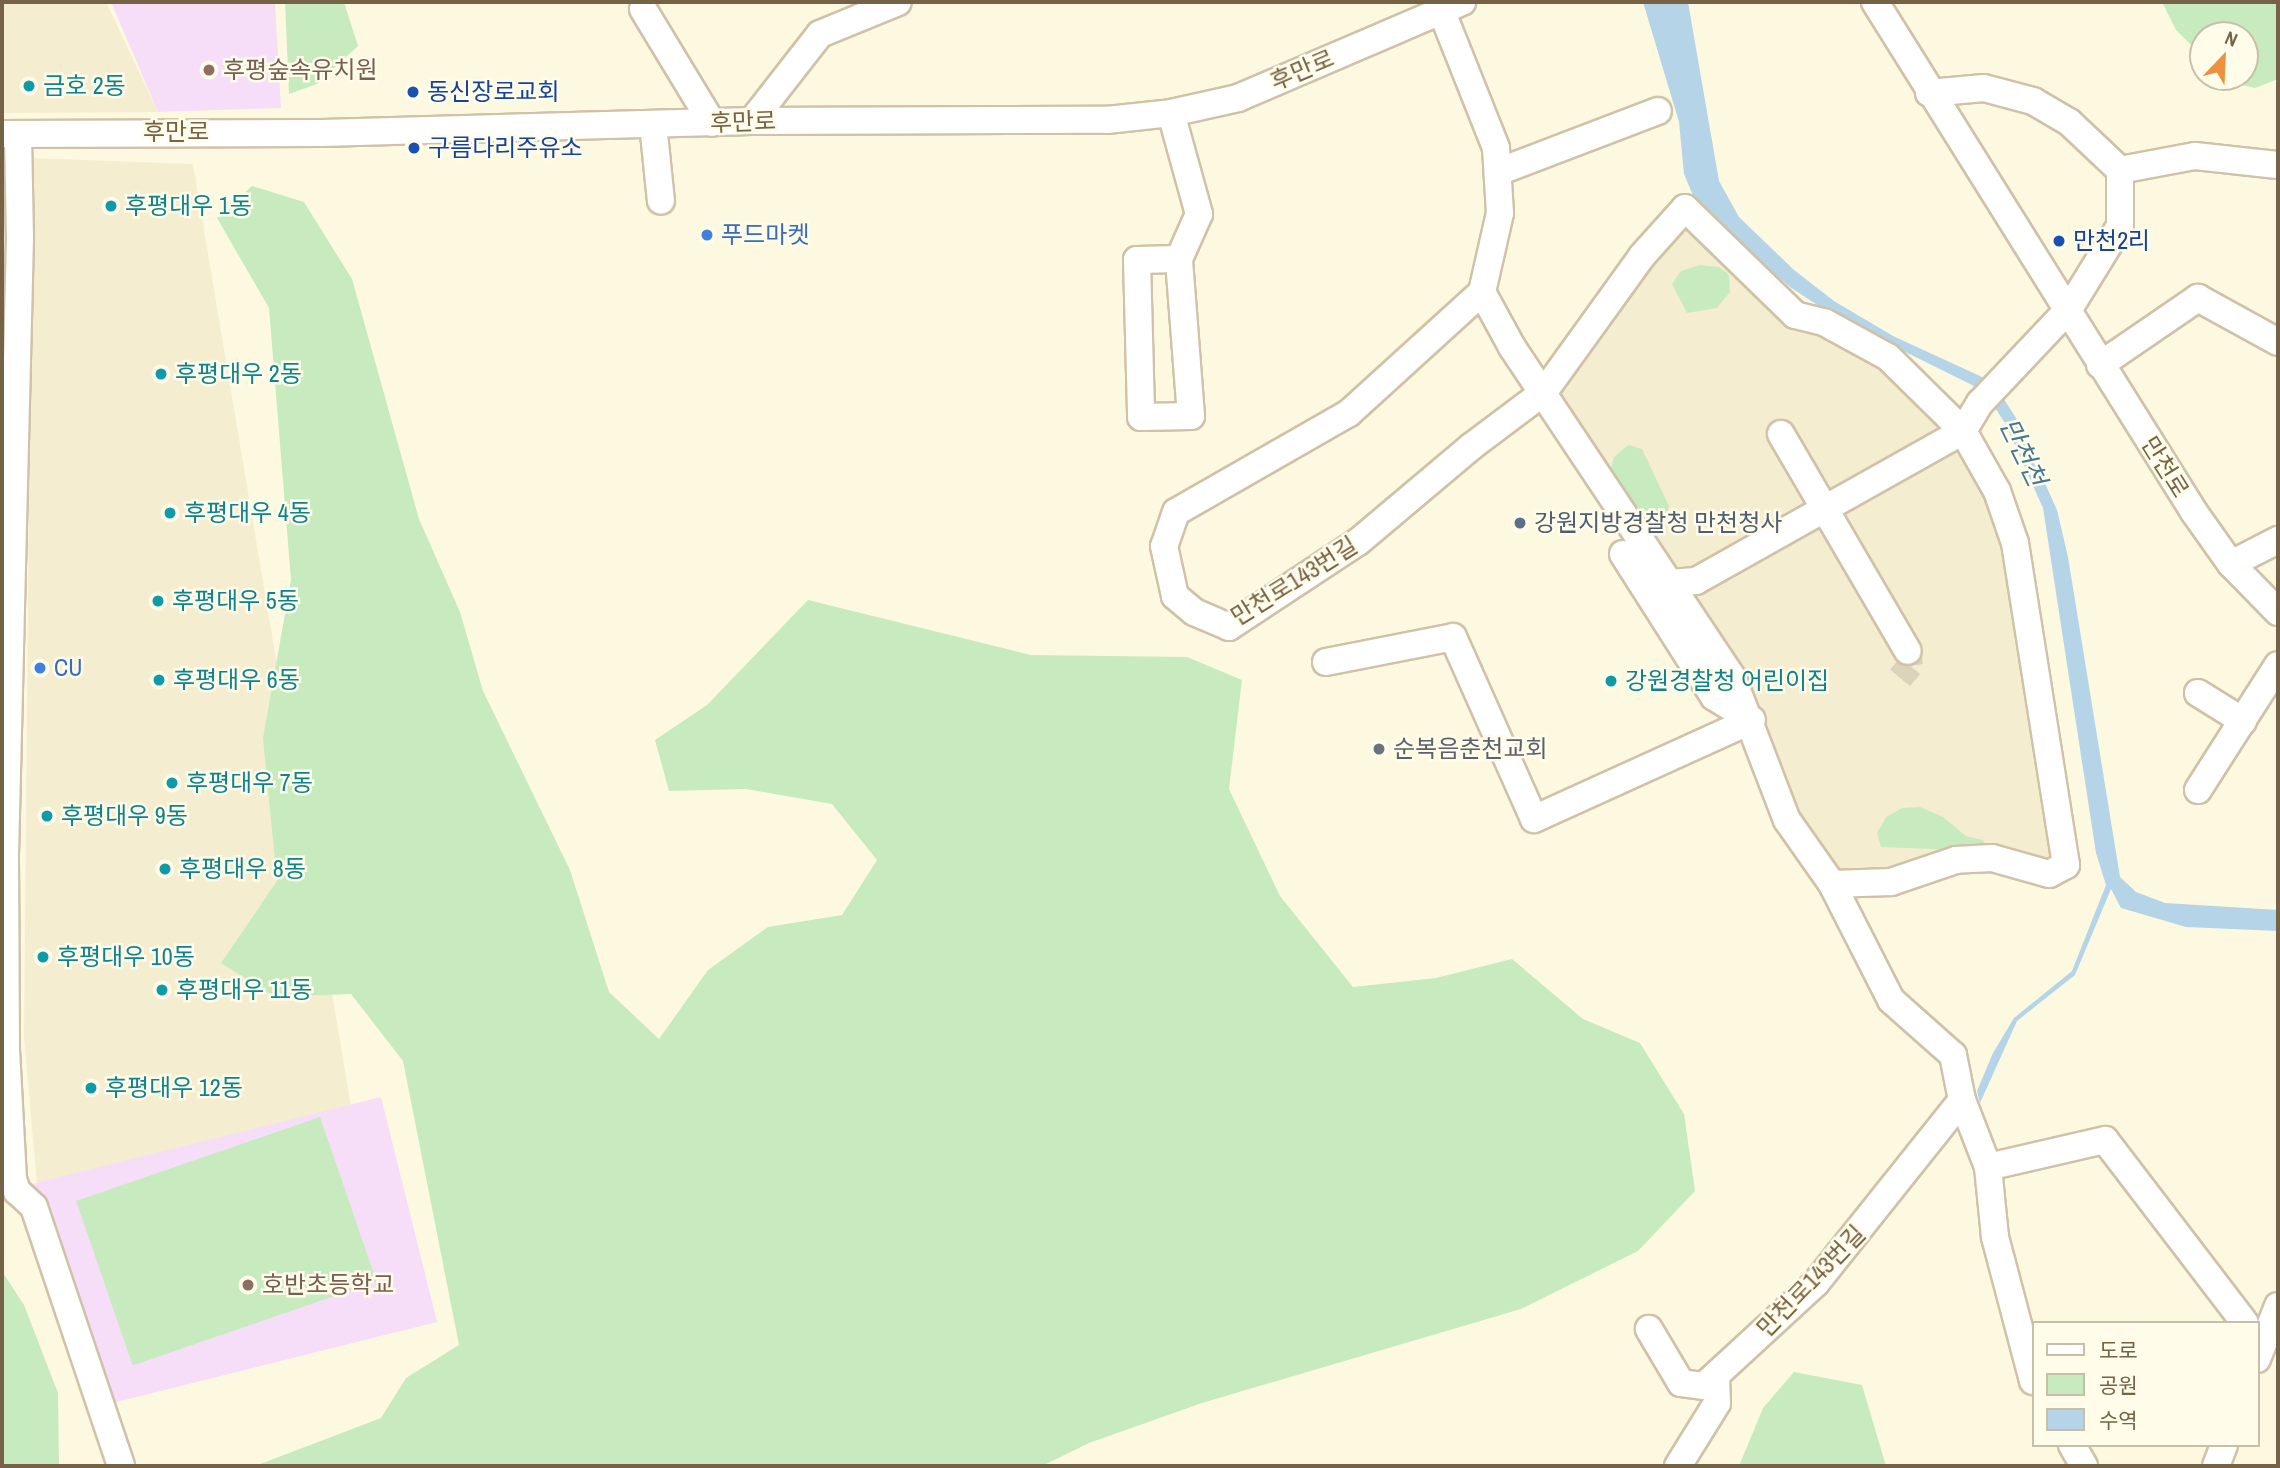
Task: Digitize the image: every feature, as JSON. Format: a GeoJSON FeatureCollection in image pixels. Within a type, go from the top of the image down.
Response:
{"type":"FeatureCollection","features":[{"type":"Feature","properties":{"kind":"street"},"geometry":{"type":"LineString","coordinates":[[752,121],[820,34],[898,2]]}},
{"type":"Feature","properties":{"kind":"street","name":"만천로"},"geometry":{"type":"LineString","coordinates":[[1875,2],[1928,93],[2231,564],[2278,612]]}},
{"type":"Feature","properties":{"kind":"street"},"geometry":{"type":"LineString","coordinates":[[1448,4],[1496,148],[1500,214],[1482,292],[1512,347],[1545,392],[1732,677],[1752,720],[1787,820],[1832,884],[1891,1000],[1953,1055],[1962,1100],[1988,1167],[1995,1237],[2032,1377]]}},
{"type":"Feature","properties":{"kind":"street","name":"후만로"},"geometry":{"type":"LineString","coordinates":[[10,134],[752,121],[1107,120],[1171,113],[1238,98],[1448,4]]}},
{"type":"Feature","properties":{"kind":"street"},"geometry":{"type":"LineString","coordinates":[[643,9],[712,123]]}},
{"type":"Feature","properties":{"kind":"street"},"geometry":{"type":"LineString","coordinates":[[1668,583],[1696,581],[1963,431],[1980,403],[2069,309],[2120,226],[2120,170],[2068,122],[2033,101],[1984,88],[1928,93]]}},
{"type":"Feature","properties":{"kind":"street"},"geometry":{"type":"LineString","coordinates":[[1498,172],[1658,111]]}},
{"type":"Feature","properties":{"kind":"street"},"geometry":{"type":"LineString","coordinates":[[1171,113],[1199,214],[1179,259],[1191,416],[1140,417],[1137,260],[1179,259]]}},
{"type":"Feature","properties":{"kind":"street"},"geometry":{"type":"LineString","coordinates":[[653,124],[661,201]]}},
{"type":"Feature","properties":{"kind":"street"},"geometry":{"type":"LineString","coordinates":[[10,134],[4,938],[7,1182],[34,1207],[121,1466]]}},
{"type":"Feature","properties":{"kind":"street"},"geometry":{"type":"LineString","coordinates":[[2120,170],[2195,156],[2278,165]]}},
{"type":"Feature","properties":{"kind":"street"},"geometry":{"type":"LineString","coordinates":[[1545,392],[1642,256],[1685,208],[1795,314],[1824,322],[1888,357],[1963,431],[1992,481],[2015,543],[2033,677],[2067,860],[2054,874],[1992,858],[1956,860],[1891,882],[1832,884]]}},
{"type":"Feature","properties":{"kind":"street","name":"만천로143번길"},"geometry":{"type":"LineString","coordinates":[[1482,292],[1349,413],[1176,512],[1164,546],[1175,596],[1194,612],[1229,627],[1358,542],[1472,446],[1545,392]]}},
{"type":"Feature","properties":{"kind":"street"},"geometry":{"type":"LineString","coordinates":[[2101,365],[2198,298],[2278,342]]}},
{"type":"Feature","properties":{"kind":"street"},"geometry":{"type":"LineString","coordinates":[[1781,434],[1908,651]]}},
{"type":"Feature","properties":{"kind":"street"},"geometry":{"type":"LineString","coordinates":[[2231,564],[2278,540]]}},
{"type":"Feature","properties":{"kind":"street"},"geometry":{"type":"LineString","coordinates":[[1623,554],[1714,697],[1752,720]]}},
{"type":"Feature","properties":{"kind":"street"},"geometry":{"type":"LineString","coordinates":[[1326,662],[1453,637],[1534,819],[1752,720]]}},
{"type":"Feature","properties":{"kind":"street"},"geometry":{"type":"LineString","coordinates":[[2198,790],[2278,665]]}},
{"type":"Feature","properties":{"kind":"street"},"geometry":{"type":"LineString","coordinates":[[2198,693],[2243,721]]}},
{"type":"Feature","properties":{"kind":"street","name":"만천로143번길"},"geometry":{"type":"LineString","coordinates":[[1716,1376],[1816,1283],[1962,1100]]}},
{"type":"Feature","properties":{"kind":"street"},"geometry":{"type":"LineString","coordinates":[[1988,1167],[2107,1141],[2243,1321]]}},
{"type":"Feature","properties":{"kind":"street"},"geometry":{"type":"LineString","coordinates":[[2259,1346],[2278,1306]]}},
{"type":"Feature","properties":{"kind":"street"},"geometry":{"type":"LineString","coordinates":[[1649,1329],[1681,1383],[1698,1388],[1716,1376]]}},
{"type":"Feature","properties":{"kind":"street"},"geometry":{"type":"LineString","coordinates":[[1678,1466],[1717,1404],[1716,1376]]}},
{"type":"Feature","properties":{"kind":"street"},"geometry":{"type":"LineString","coordinates":[[2073,1447],[2084,1466]]}},
{"type":"Feature","properties":{"kind":"street"},"geometry":{"type":"LineString","coordinates":[[2216,1466],[2223,1447]]}},
{"type":"Feature","properties":{"kind":"shaded area"},"geometry":{"type":"Polygon","coordinates":[[[2,2],[106,2],[158,112],[2,113],[2,2]]]}},
{"type":"Feature","properties":{"kind":"shaded area","name":"후평숲속유치원"},"geometry":{"type":"Polygon","coordinates":[[[111,2],[275,2],[281,108],[158,112],[111,2]]]}},
{"type":"Feature","properties":{"kind":"shaded area"},"geometry":{"type":"Polygon","coordinates":[[[2,158],[7,163],[2,468],[2,158]]]}},
{"type":"Feature","properties":{"kind":"shaded area"},"geometry":{"type":"Polygon","coordinates":[[[32,158],[193,164],[351,1107],[39,1208],[24,1036],[32,158]]]}},
{"type":"Feature","properties":{"kind":"shaded area"},"geometry":{"type":"Polygon","coordinates":[[[1685,208],[1795,314],[1866,347],[1992,481],[2067,860],[1832,884],[1544,392],[1685,208]]]}},
{"type":"Feature","properties":{"kind":"shaded area","name":"호반초등학교"},"geometry":{"type":"Polygon","coordinates":[[[381,1097],[437,1322],[88,1409],[32,1184],[381,1097]]]}},
{"type":"Feature","properties":{"kind":"green space"},"geometry":{"type":"Polygon","coordinates":[[[285,2],[344,2],[358,46],[317,84],[289,94],[285,2]]]}},
{"type":"Feature","properties":{"kind":"green space"},"geometry":{"type":"Polygon","coordinates":[[[2162,2],[2278,2],[2278,79],[2259,86],[2259,21],[2189,21],[2189,43],[2176,30],[2162,2]]]}},
{"type":"Feature","properties":{"kind":"green space"},"geometry":{"type":"Polygon","coordinates":[[[252,186],[304,202],[352,279],[419,519],[460,612],[483,691],[570,870],[609,992],[659,1039],[708,970],[768,927],[842,915],[877,860],[832,804],[746,789],[669,791],[655,740],[707,705],[808,600],[1031,655],[1187,657],[1242,680],[1229,789],[1280,896],[1353,987],[1436,978],[1512,959],[1583,1019],[1640,1043],[1684,1114],[1695,1191],[1638,1251],[1521,1309],[1202,1403],[1089,1443],[1042,1466],[255,1466],[381,1418],[406,1378],[459,1345],[403,1061],[351,994],[275,997],[221,963],[277,881],[263,738],[291,580],[269,308],[217,218],[252,186]]]}},
{"type":"Feature","properties":{"kind":"green space"},"geometry":{"type":"Polygon","coordinates":[[[1700,265],[1719,267],[1729,275],[1730,292],[1717,308],[1687,313],[1672,284],[1681,271],[1700,265]]]}},
{"type":"Feature","properties":{"kind":"green space"},"geometry":{"type":"Polygon","coordinates":[[[1628,445],[1642,449],[1669,506],[1665,520],[1656,527],[1647,528],[1610,473],[1614,457],[1628,445]]]}},
{"type":"Feature","properties":{"kind":"green space"},"geometry":{"type":"Polygon","coordinates":[[[1920,807],[1943,817],[1966,836],[1983,840],[1986,847],[1983,851],[1881,847],[1877,833],[1886,817],[1902,808],[1920,807]]]}},
{"type":"Feature","properties":{"kind":"green space"},"geometry":{"type":"Polygon","coordinates":[[[320,1117],[377,1282],[133,1366],[76,1201],[320,1117]]]}},
{"type":"Feature","properties":{"kind":"green space"},"geometry":{"type":"Polygon","coordinates":[[[2,1271],[24,1305],[58,1393],[59,1466],[2,1466],[2,1271]]]}},
{"type":"Feature","properties":{"kind":"green space"},"geometry":{"type":"Polygon","coordinates":[[[1794,1372],[1862,1385],[1886,1466],[1739,1466],[1763,1408],[1794,1372]]]}},
{"type":"Feature","properties":{"kind":"water","name":"만천천"},"geometry":{"type":"Polygon","coordinates":[[[1643,2],[1688,2],[1719,181],[1739,217],[1794,270],[1834,301],[1893,336],[1993,382],[2016,418],[2057,510],[2068,557],[2120,877],[2136,892],[2165,903],[2278,910],[2278,931],[2186,927],[2121,908],[2111,889],[2075,975],[2017,1021],[1980,1103],[1977,1091],[1993,1053],[2014,1018],[2072,971],[2106,885],[2096,853],[2043,508],[2005,423],[1984,391],[1837,318],[1790,287],[1698,207],[1684,174],[1679,122],[1643,2]]]}},
{"type":"Feature","properties":{"kind":"tunnel"},"geometry":{"type":"LineString","coordinates":[[1900,678],[1910,666],[1908,651]]}},
{"type":"Feature","properties":{"kind":"place","name":"후평숲속유치원"},"geometry":{"type":"Point","coordinates":[209,70]}},
{"type":"Feature","properties":{"kind":"place","name":"금호 2동"},"geometry":{"type":"Point","coordinates":[29,86]}},
{"type":"Feature","properties":{"kind":"place","name":"동신장로교회"},"geometry":{"type":"Point","coordinates":[413,92]}},
{"type":"Feature","properties":{"kind":"place","name":"구름다리주유소"},"geometry":{"type":"Point","coordinates":[414,148]}},
{"type":"Feature","properties":{"kind":"place","name":"후평대우 1동"},"geometry":{"type":"Point","coordinates":[111,206]}},
{"type":"Feature","properties":{"kind":"place","name":"푸드마켓"},"geometry":{"type":"Point","coordinates":[707,235]}},
{"type":"Feature","properties":{"kind":"place","name":"만천2리"},"geometry":{"type":"Point","coordinates":[2059,241]}},
{"type":"Feature","properties":{"kind":"place","name":"후평대우 2동"},"geometry":{"type":"Point","coordinates":[161,374]}},
{"type":"Feature","properties":{"kind":"place","name":"후평대우 4동"},"geometry":{"type":"Point","coordinates":[170,513]}},
{"type":"Feature","properties":{"kind":"place","name":"강원지방경찰청 만천청사"},"geometry":{"type":"Point","coordinates":[1520,523]}},
{"type":"Feature","properties":{"kind":"place","name":"후평대우 5동"},"geometry":{"type":"Point","coordinates":[158,601]}},
{"type":"Feature","properties":{"kind":"place","name":"CU"},"geometry":{"type":"Point","coordinates":[40,668]}},
{"type":"Feature","properties":{"kind":"place","name":"후평대우 6동"},"geometry":{"type":"Point","coordinates":[159,680]}},
{"type":"Feature","properties":{"kind":"place","name":"강원경찰청 어린이집"},"geometry":{"type":"Point","coordinates":[1611,681]}},
{"type":"Feature","properties":{"kind":"place","name":"순복음춘천교회"},"geometry":{"type":"Point","coordinates":[1379,749]}},
{"type":"Feature","properties":{"kind":"place","name":"후평대우 7동"},"geometry":{"type":"Point","coordinates":[172,783]}},
{"type":"Feature","properties":{"kind":"place","name":"후평대우 9동"},"geometry":{"type":"Point","coordinates":[47,816]}},
{"type":"Feature","properties":{"kind":"place","name":"후평대우 8동"},"geometry":{"type":"Point","coordinates":[165,869]}},
{"type":"Feature","properties":{"kind":"place","name":"후평대우 10동"},"geometry":{"type":"Point","coordinates":[43,957]}},
{"type":"Feature","properties":{"kind":"place","name":"후평대우 11동"},"geometry":{"type":"Point","coordinates":[162,990]}},
{"type":"Feature","properties":{"kind":"place","name":"후평대우 12동"},"geometry":{"type":"Point","coordinates":[91,1088]}},
{"type":"Feature","properties":{"kind":"place","name":"호반초등학교"},"geometry":{"type":"Point","coordinates":[248,1285]}}]}
